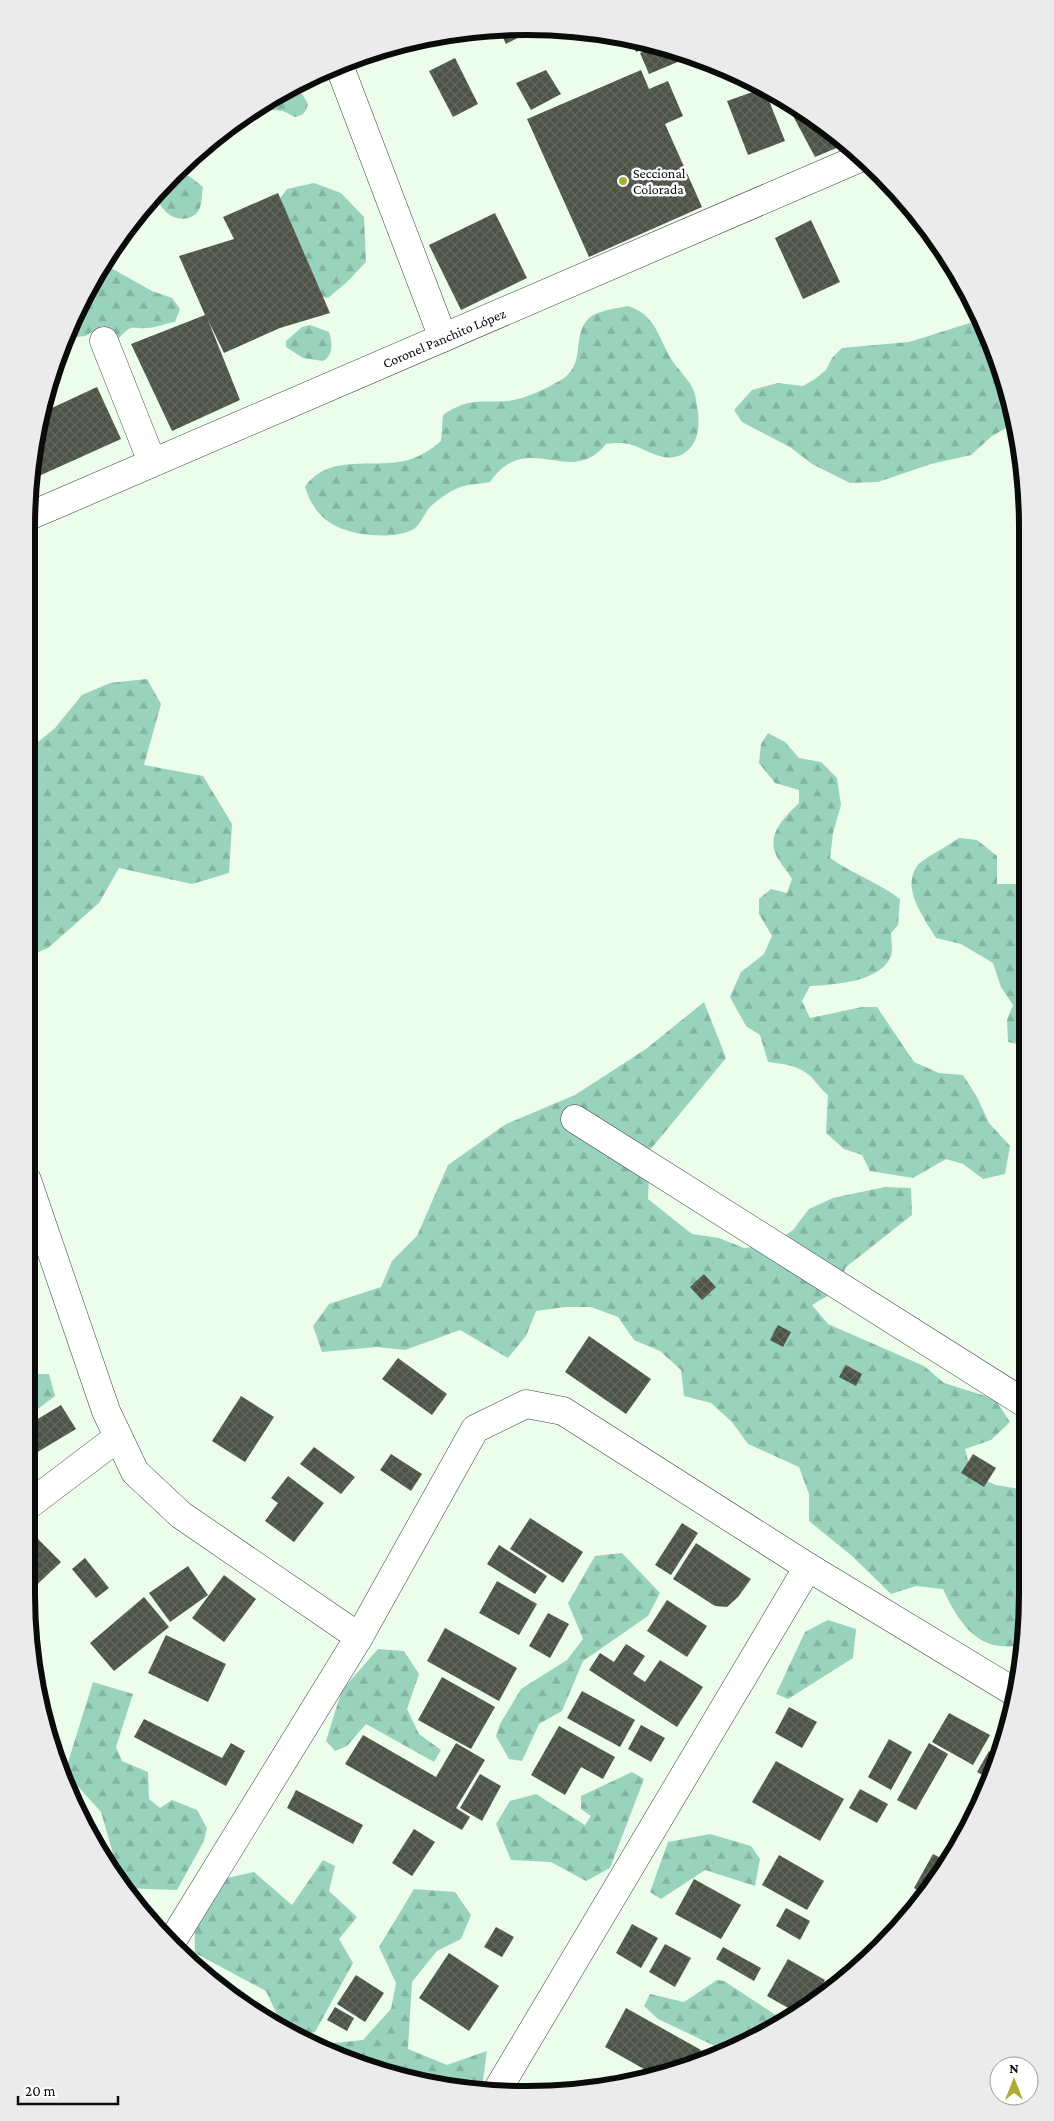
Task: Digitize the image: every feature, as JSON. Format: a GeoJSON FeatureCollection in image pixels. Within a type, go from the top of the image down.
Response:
{"type":"FeatureCollection","features":[{"type":"Feature","properties":{"kind":"street"},"geometry":{"type":"LineString","coordinates":[[341,71],[443,338]]}},
{"type":"Feature","properties":{"kind":"street","name":"Coronel Panchito López"},"geometry":{"type":"LineString","coordinates":[[35,513],[855,160]]}},
{"type":"Feature","properties":{"kind":"street"},"geometry":{"type":"LineString","coordinates":[[104,341],[152,462]]}},
{"type":"Feature","properties":{"kind":"street"},"geometry":{"type":"LineString","coordinates":[[575,1119],[1019,1400]]}},
{"type":"Feature","properties":{"kind":"street"},"geometry":{"type":"LineString","coordinates":[[35,1203],[117,1438],[135,1472],[182,1515],[359,1637]]}},
{"type":"Feature","properties":{"kind":"street"},"geometry":{"type":"LineString","coordinates":[[175,1937],[359,1637],[475,1429],[526,1404],[563,1411],[808,1567],[1010,1689]]}},
{"type":"Feature","properties":{"kind":"street"},"geometry":{"type":"LineString","coordinates":[[35,1499],[117,1438]]}},
{"type":"Feature","properties":{"kind":"street"},"geometry":{"type":"LineString","coordinates":[[500,2085],[808,1567]]}},
{"type":"Feature","properties":{"kind":"green space"},"geometry":{"type":"Polygon","coordinates":[[[301,92],[308,104],[305,112],[295,117],[283,111],[267,110],[301,92]]]}},
{"type":"Feature","properties":{"kind":"green space"},"geometry":{"type":"Polygon","coordinates":[[[183,175],[189,176],[203,187],[200,207],[194,215],[180,219],[164,210],[158,202],[183,175]]]}},
{"type":"Feature","properties":{"kind":"green space"},"geometry":{"type":"Polygon","coordinates":[[[314,183],[341,193],[364,217],[366,262],[328,298],[305,293],[268,214],[287,189],[314,183]]]}},
{"type":"Feature","properties":{"kind":"green space"},"geometry":{"type":"Polygon","coordinates":[[[110,267],[152,291],[172,298],[180,309],[175,322],[150,328],[130,328],[119,338],[112,336],[103,326],[85,336],[73,337],[110,267]]]}},
{"type":"Feature","properties":{"kind":"green space"},"geometry":{"type":"Polygon","coordinates":[[[628,306],[650,320],[670,357],[694,391],[698,413],[698,433],[693,445],[683,454],[670,458],[663,457],[632,445],[616,443],[606,444],[592,456],[578,461],[564,462],[534,458],[519,460],[504,467],[490,482],[464,486],[446,494],[429,509],[415,528],[397,534],[371,535],[348,531],[329,522],[315,508],[305,487],[314,477],[325,470],[337,466],[391,463],[414,458],[441,441],[443,415],[452,409],[475,402],[515,400],[536,393],[561,380],[569,374],[574,366],[580,334],[588,319],[601,312],[628,306]]]}},
{"type":"Feature","properties":{"kind":"green space"},"geometry":{"type":"Polygon","coordinates":[[[973,322],[982,339],[993,369],[1009,426],[992,436],[971,455],[931,464],[878,482],[850,483],[812,464],[790,447],[742,422],[734,410],[752,390],[778,383],[803,386],[826,370],[832,358],[842,348],[909,342],[973,322]]]}},
{"type":"Feature","properties":{"kind":"green space"},"geometry":{"type":"Polygon","coordinates":[[[310,325],[329,332],[331,352],[323,361],[303,358],[286,347],[286,341],[302,327],[310,325]]]}},
{"type":"Feature","properties":{"kind":"green space"},"geometry":{"type":"Polygon","coordinates":[[[147,679],[161,704],[144,765],[203,776],[232,824],[229,873],[192,884],[119,868],[99,903],[48,948],[35,954],[35,744],[55,728],[82,695],[110,683],[147,679]]]}},
{"type":"Feature","properties":{"kind":"green space"},"geometry":{"type":"Polygon","coordinates":[[[768,733],[785,742],[799,758],[821,762],[837,778],[841,805],[833,833],[830,858],[900,899],[898,925],[891,933],[892,954],[886,965],[867,977],[831,985],[810,986],[802,1001],[810,1018],[862,1007],[877,1007],[914,1062],[939,1073],[963,1075],[977,1097],[989,1123],[1010,1146],[1005,1174],[983,1179],[963,1164],[946,1159],[913,1178],[870,1171],[862,1155],[844,1149],[826,1133],[828,1095],[811,1077],[800,1069],[768,1062],[760,1035],[746,1026],[730,997],[741,972],[764,954],[772,936],[759,914],[759,899],[771,889],[787,893],[792,879],[777,857],[773,842],[780,823],[799,803],[799,790],[775,783],[759,763],[761,744],[768,733]]]}},
{"type":"Feature","properties":{"kind":"green space"},"geometry":{"type":"Polygon","coordinates":[[[959,838],[977,840],[997,856],[997,884],[1019,884],[1019,1045],[1008,1042],[1007,1020],[1013,1005],[1001,987],[993,963],[961,944],[936,938],[920,912],[913,894],[912,884],[917,866],[959,838]]]}},
{"type":"Feature","properties":{"kind":"green space"},"geometry":{"type":"Polygon","coordinates":[[[704,1002],[726,1058],[650,1150],[648,1199],[692,1234],[719,1238],[744,1248],[771,1245],[793,1230],[809,1209],[833,1198],[885,1187],[911,1188],[912,1215],[846,1267],[836,1291],[812,1305],[828,1324],[924,1366],[944,1383],[995,1399],[1010,1422],[991,1440],[965,1449],[972,1475],[996,1485],[1019,1489],[1019,1594],[1016,1646],[999,1646],[980,1639],[971,1633],[958,1617],[943,1589],[916,1586],[891,1594],[852,1556],[809,1521],[809,1494],[799,1467],[748,1444],[732,1422],[711,1403],[684,1396],[681,1370],[660,1351],[634,1340],[618,1317],[591,1307],[565,1307],[536,1311],[526,1336],[508,1358],[460,1330],[405,1350],[377,1347],[322,1352],[313,1326],[329,1304],[381,1287],[392,1261],[417,1236],[448,1165],[506,1124],[575,1095],[646,1049],[704,1002]]]}},
{"type":"Feature","properties":{"kind":"green space"},"geometry":{"type":"Polygon","coordinates":[[[35,1374],[49,1374],[55,1396],[35,1411],[35,1374]]]}},
{"type":"Feature","properties":{"kind":"green space"},"geometry":{"type":"Polygon","coordinates":[[[622,1553],[660,1593],[648,1616],[583,1661],[562,1711],[539,1724],[522,1761],[509,1759],[496,1736],[500,1724],[521,1689],[567,1660],[583,1639],[568,1603],[595,1556],[622,1553]]]}},
{"type":"Feature","properties":{"kind":"green space"},"geometry":{"type":"Polygon","coordinates":[[[828,1620],[856,1629],[853,1658],[788,1699],[776,1694],[805,1632],[828,1620]]]}},
{"type":"Feature","properties":{"kind":"green space"},"geometry":{"type":"Polygon","coordinates":[[[378,1649],[404,1651],[419,1674],[407,1709],[419,1734],[441,1750],[434,1762],[366,1724],[347,1746],[335,1751],[326,1741],[342,1690],[378,1649]]]}},
{"type":"Feature","properties":{"kind":"green space"},"geometry":{"type":"Polygon","coordinates":[[[93,1682],[133,1694],[116,1747],[122,1761],[148,1772],[149,1799],[160,1808],[172,1800],[197,1810],[207,1828],[204,1841],[177,1890],[133,1888],[116,1864],[101,1812],[71,1778],[67,1767],[93,1682]]]}},
{"type":"Feature","properties":{"kind":"green space"},"geometry":{"type":"Polygon","coordinates":[[[632,1772],[644,1779],[610,1868],[586,1881],[551,1862],[511,1860],[496,1824],[510,1801],[536,1794],[585,1825],[591,1816],[581,1809],[581,1796],[632,1772]]]}},
{"type":"Feature","properties":{"kind":"green space"},"geometry":{"type":"Polygon","coordinates":[[[710,1834],[751,1846],[760,1859],[755,1886],[705,1870],[661,1899],[650,1892],[668,1842],[710,1834]]]}},
{"type":"Feature","properties":{"kind":"green space"},"geometry":{"type":"Polygon","coordinates":[[[323,1860],[335,1866],[329,1891],[357,1917],[339,1939],[353,1963],[315,2032],[307,2034],[279,2019],[266,1991],[195,1953],[194,1902],[213,1881],[254,1872],[292,1905],[323,1860]]]}},
{"type":"Feature","properties":{"kind":"green space"},"geometry":{"type":"Polygon","coordinates":[[[414,1889],[455,1892],[471,1915],[461,1939],[437,1951],[412,1982],[408,2049],[447,2065],[487,2051],[482,2084],[431,2077],[369,2060],[331,2045],[334,2043],[363,2040],[391,2009],[396,1983],[379,1947],[414,1889]]]}},
{"type":"Feature","properties":{"kind":"green space"},"geometry":{"type":"Polygon","coordinates":[[[717,1980],[724,1981],[778,2017],[718,2048],[658,2019],[644,2006],[650,1994],[684,2002],[717,1980]]]}},
{"type":"Feature","properties":{"kind":"building"},"geometry":{"type":"Polygon","coordinates":[[[523,35],[506,44],[502,36],[523,35]]]}},
{"type":"Feature","properties":{"kind":"building"},"geometry":{"type":"Polygon","coordinates":[[[634,47],[643,49],[636,52],[634,47]]]}},
{"type":"Feature","properties":{"kind":"building"},"geometry":{"type":"Polygon","coordinates":[[[647,50],[682,60],[649,74],[640,53],[647,50]]]}},
{"type":"Feature","properties":{"kind":"building"},"geometry":{"type":"Polygon","coordinates":[[[455,58],[478,104],[453,117],[429,71],[455,58]]]}},
{"type":"Feature","properties":{"kind":"building"},"geometry":{"type":"Polygon","coordinates":[[[546,70],[561,94],[531,110],[516,83],[546,70]]]}},
{"type":"Feature","properties":{"kind":"building","name":"Seccional Colorada"},"geometry":{"type":"Polygon","coordinates":[[[641,70],[649,89],[668,81],[683,116],[665,124],[702,207],[589,257],[527,119],[641,70]]]}},
{"type":"Feature","properties":{"kind":"building"},"geometry":{"type":"Polygon","coordinates":[[[755,91],[768,98],[785,141],[748,155],[727,101],[755,91]]]}},
{"type":"Feature","properties":{"kind":"building"},"geometry":{"type":"Polygon","coordinates":[[[791,112],[839,147],[815,157],[791,112]]]}},
{"type":"Feature","properties":{"kind":"building"},"geometry":{"type":"Polygon","coordinates":[[[278,193],[330,313],[280,328],[224,353],[208,320],[240,400],[172,431],[131,344],[205,315],[179,256],[234,239],[223,217],[278,193]]]}},
{"type":"Feature","properties":{"kind":"building"},"geometry":{"type":"Polygon","coordinates":[[[495,213],[527,278],[461,310],[429,245],[495,213]]]}},
{"type":"Feature","properties":{"kind":"building"},"geometry":{"type":"Polygon","coordinates":[[[811,220],[840,282],[803,299],[775,238],[811,220]]]}},
{"type":"Feature","properties":{"kind":"building"},"geometry":{"type":"Polygon","coordinates":[[[97,387],[121,439],[38,477],[44,431],[50,409],[97,387]]]}},
{"type":"Feature","properties":{"kind":"building"},"geometry":{"type":"Polygon","coordinates":[[[704,1274],[716,1287],[702,1300],[690,1287],[704,1274]]]}},
{"type":"Feature","properties":{"kind":"building"},"geometry":{"type":"Polygon","coordinates":[[[778,1325],[791,1332],[783,1347],[770,1340],[778,1325]]]}},
{"type":"Feature","properties":{"kind":"building"},"geometry":{"type":"Polygon","coordinates":[[[589,1336],[651,1379],[626,1414],[565,1372],[589,1336]]]}},
{"type":"Feature","properties":{"kind":"building"},"geometry":{"type":"Polygon","coordinates":[[[398,1358],[447,1394],[432,1415],[382,1379],[398,1358]]]}},
{"type":"Feature","properties":{"kind":"building"},"geometry":{"type":"Polygon","coordinates":[[[846,1365],[862,1374],[856,1386],[839,1377],[846,1365]]]}},
{"type":"Feature","properties":{"kind":"building"},"geometry":{"type":"Polygon","coordinates":[[[241,1396],[274,1417],[245,1462],[212,1441],[241,1396]]]}},
{"type":"Feature","properties":{"kind":"building"},"geometry":{"type":"Polygon","coordinates":[[[61,1405],[76,1429],[35,1454],[35,1421],[61,1405]]]}},
{"type":"Feature","properties":{"kind":"building"},"geometry":{"type":"Polygon","coordinates":[[[314,1447],[355,1477],[341,1494],[300,1464],[314,1447]]]}},
{"type":"Feature","properties":{"kind":"building"},"geometry":{"type":"Polygon","coordinates":[[[391,1454],[422,1474],[411,1491],[380,1470],[391,1454]]]}},
{"type":"Feature","properties":{"kind":"building"},"geometry":{"type":"Polygon","coordinates":[[[973,1454],[996,1468],[984,1487],[961,1473],[973,1454]]]}},
{"type":"Feature","properties":{"kind":"building"},"geometry":{"type":"Polygon","coordinates":[[[288,1476],[324,1503],[294,1542],[265,1521],[278,1503],[271,1498],[288,1476]]]}},
{"type":"Feature","properties":{"kind":"building"},"geometry":{"type":"Polygon","coordinates":[[[530,1518],[583,1552],[563,1583],[510,1549],[530,1518]]]}},
{"type":"Feature","properties":{"kind":"building"},"geometry":{"type":"Polygon","coordinates":[[[682,1523],[698,1533],[671,1575],[655,1565],[682,1523]]]}},
{"type":"Feature","properties":{"kind":"building"},"geometry":{"type":"Polygon","coordinates":[[[35,1536],[61,1562],[35,1587],[35,1536]]]}},
{"type":"Feature","properties":{"kind":"building"},"geometry":{"type":"Polygon","coordinates":[[[696,1543],[751,1579],[738,1597],[727,1607],[715,1606],[673,1579],[696,1543]]]}},
{"type":"Feature","properties":{"kind":"building"},"geometry":{"type":"Polygon","coordinates":[[[499,1545],[547,1576],[535,1594],[487,1564],[499,1545]]]}},
{"type":"Feature","properties":{"kind":"building"},"geometry":{"type":"Polygon","coordinates":[[[85,1558],[109,1588],[96,1598],[72,1569],[85,1558]]]}},
{"type":"Feature","properties":{"kind":"building"},"geometry":{"type":"Polygon","coordinates":[[[188,1566],[208,1595],[170,1622],[149,1593],[188,1566]]]}},
{"type":"Feature","properties":{"kind":"building"},"geometry":{"type":"Polygon","coordinates":[[[224,1575],[256,1599],[224,1642],[192,1618],[224,1575]]]}},
{"type":"Feature","properties":{"kind":"building"},"geometry":{"type":"Polygon","coordinates":[[[497,1581],[537,1604],[519,1635],[479,1613],[497,1581]]]}},
{"type":"Feature","properties":{"kind":"building"},"geometry":{"type":"Polygon","coordinates":[[[144,1597],[169,1627],[114,1671],[90,1643],[144,1597]]]}},
{"type":"Feature","properties":{"kind":"building"},"geometry":{"type":"Polygon","coordinates":[[[667,1600],[707,1626],[687,1657],[647,1631],[667,1600]]]}},
{"type":"Feature","properties":{"kind":"building"},"geometry":{"type":"Polygon","coordinates":[[[548,1613],[569,1624],[550,1658],[529,1646],[548,1613]]]}},
{"type":"Feature","properties":{"kind":"building"},"geometry":{"type":"Polygon","coordinates":[[[445,1628],[517,1668],[499,1701],[427,1661],[445,1628]]]}},
{"type":"Feature","properties":{"kind":"building"},"geometry":{"type":"Polygon","coordinates":[[[166,1635],[226,1664],[208,1702],[148,1673],[166,1635]]]}},
{"type":"Feature","properties":{"kind":"building"},"geometry":{"type":"Polygon","coordinates":[[[626,1644],[645,1656],[633,1674],[645,1682],[660,1660],[703,1687],[677,1727],[589,1670],[600,1653],[614,1662],[626,1644]]]}},
{"type":"Feature","properties":{"kind":"building"},"geometry":{"type":"Polygon","coordinates":[[[442,1677],[495,1707],[471,1749],[418,1720],[442,1677]]]}},
{"type":"Feature","properties":{"kind":"building"},"geometry":{"type":"Polygon","coordinates":[[[582,1691],[635,1720],[620,1747],[567,1718],[582,1691]]]}},
{"type":"Feature","properties":{"kind":"building"},"geometry":{"type":"Polygon","coordinates":[[[789,1707],[817,1722],[802,1748],[775,1733],[789,1707]]]}},
{"type":"Feature","properties":{"kind":"building"},"geometry":{"type":"Polygon","coordinates":[[[949,1713],[990,1735],[973,1765],[932,1742],[949,1713]]]}},
{"type":"Feature","properties":{"kind":"building"},"geometry":{"type":"Polygon","coordinates":[[[144,1719],[222,1758],[231,1743],[245,1751],[226,1786],[134,1737],[144,1719]]]}},
{"type":"Feature","properties":{"kind":"building"},"geometry":{"type":"Polygon","coordinates":[[[641,1725],[665,1738],[651,1762],[628,1749],[641,1725]]]}},
{"type":"Feature","properties":{"kind":"building"},"geometry":{"type":"Polygon","coordinates":[[[559,1726],[615,1757],[603,1779],[581,1767],[565,1795],[531,1775],[559,1726]]]}},
{"type":"Feature","properties":{"kind":"building"},"geometry":{"type":"Polygon","coordinates":[[[363,1735],[436,1777],[456,1743],[485,1760],[456,1808],[470,1817],[462,1830],[345,1764],[363,1735]]]}},
{"type":"Feature","properties":{"kind":"building"},"geometry":{"type":"Polygon","coordinates":[[[889,1739],[912,1752],[891,1790],[868,1777],[889,1739]]]}},
{"type":"Feature","properties":{"kind":"building"},"geometry":{"type":"Polygon","coordinates":[[[929,1743],[948,1754],[916,1810],[897,1800],[929,1743]]]}},
{"type":"Feature","properties":{"kind":"building"},"geometry":{"type":"Polygon","coordinates":[[[989,1751],[993,1753],[984,1776],[977,1772],[989,1751]]]}},
{"type":"Feature","properties":{"kind":"building"},"geometry":{"type":"Polygon","coordinates":[[[776,1761],[844,1799],[820,1841],[752,1802],[776,1761]]]}},
{"type":"Feature","properties":{"kind":"building"},"geometry":{"type":"Polygon","coordinates":[[[480,1774],[501,1786],[482,1821],[460,1808],[480,1774]]]}},
{"type":"Feature","properties":{"kind":"building"},"geometry":{"type":"Polygon","coordinates":[[[860,1789],[888,1804],[877,1823],[849,1808],[860,1789]]]}},
{"type":"Feature","properties":{"kind":"building"},"geometry":{"type":"Polygon","coordinates":[[[296,1790],[363,1825],[353,1844],[287,1808],[296,1790]]]}},
{"type":"Feature","properties":{"kind":"building"},"geometry":{"type":"Polygon","coordinates":[[[414,1829],[435,1842],[412,1876],[392,1863],[414,1829]]]}},
{"type":"Feature","properties":{"kind":"building"},"geometry":{"type":"Polygon","coordinates":[[[933,1854],[942,1858],[919,1891],[914,1888],[933,1854]]]}},
{"type":"Feature","properties":{"kind":"building"},"geometry":{"type":"Polygon","coordinates":[[[779,1855],[824,1881],[807,1910],[762,1885],[779,1855]]]}},
{"type":"Feature","properties":{"kind":"building"},"geometry":{"type":"Polygon","coordinates":[[[694,1879],[741,1905],[721,1939],[675,1914],[694,1879]]]}},
{"type":"Feature","properties":{"kind":"building"},"geometry":{"type":"Polygon","coordinates":[[[786,1908],[810,1921],[800,1940],[776,1926],[786,1908]]]}},
{"type":"Feature","properties":{"kind":"building"},"geometry":{"type":"Polygon","coordinates":[[[632,1924],[658,1938],[641,1968],[616,1953],[632,1924]]]}},
{"type":"Feature","properties":{"kind":"building"},"geometry":{"type":"Polygon","coordinates":[[[496,1927],[514,1937],[502,1957],[484,1947],[496,1927]]]}},
{"type":"Feature","properties":{"kind":"building"},"geometry":{"type":"Polygon","coordinates":[[[665,1944],[691,1958],[675,1987],[649,1972],[665,1944]]]}},
{"type":"Feature","properties":{"kind":"building"},"geometry":{"type":"Polygon","coordinates":[[[723,1947],[761,1968],[754,1981],[716,1959],[723,1947]]]}},
{"type":"Feature","properties":{"kind":"building"},"geometry":{"type":"Polygon","coordinates":[[[449,1953],[499,1986],[469,2031],[419,1998],[449,1953]]]}},
{"type":"Feature","properties":{"kind":"building"},"geometry":{"type":"Polygon","coordinates":[[[788,1959],[825,1980],[820,1989],[790,2009],[767,1996],[788,1959]]]}},
{"type":"Feature","properties":{"kind":"building"},"geometry":{"type":"Polygon","coordinates":[[[356,1975],[384,1993],[365,2022],[337,2004],[356,1975]]]}},
{"type":"Feature","properties":{"kind":"building"},"geometry":{"type":"Polygon","coordinates":[[[335,2007],[354,2018],[347,2031],[327,2020],[335,2007]]]}},
{"type":"Feature","properties":{"kind":"building"},"geometry":{"type":"Polygon","coordinates":[[[626,2008],[701,2050],[698,2055],[647,2071],[605,2047],[626,2008]]]}},
{"type":"Feature","properties":{"kind":"place","name":"Seccional Colorada"},"geometry":{"type":"Point","coordinates":[623,181]}}]}
